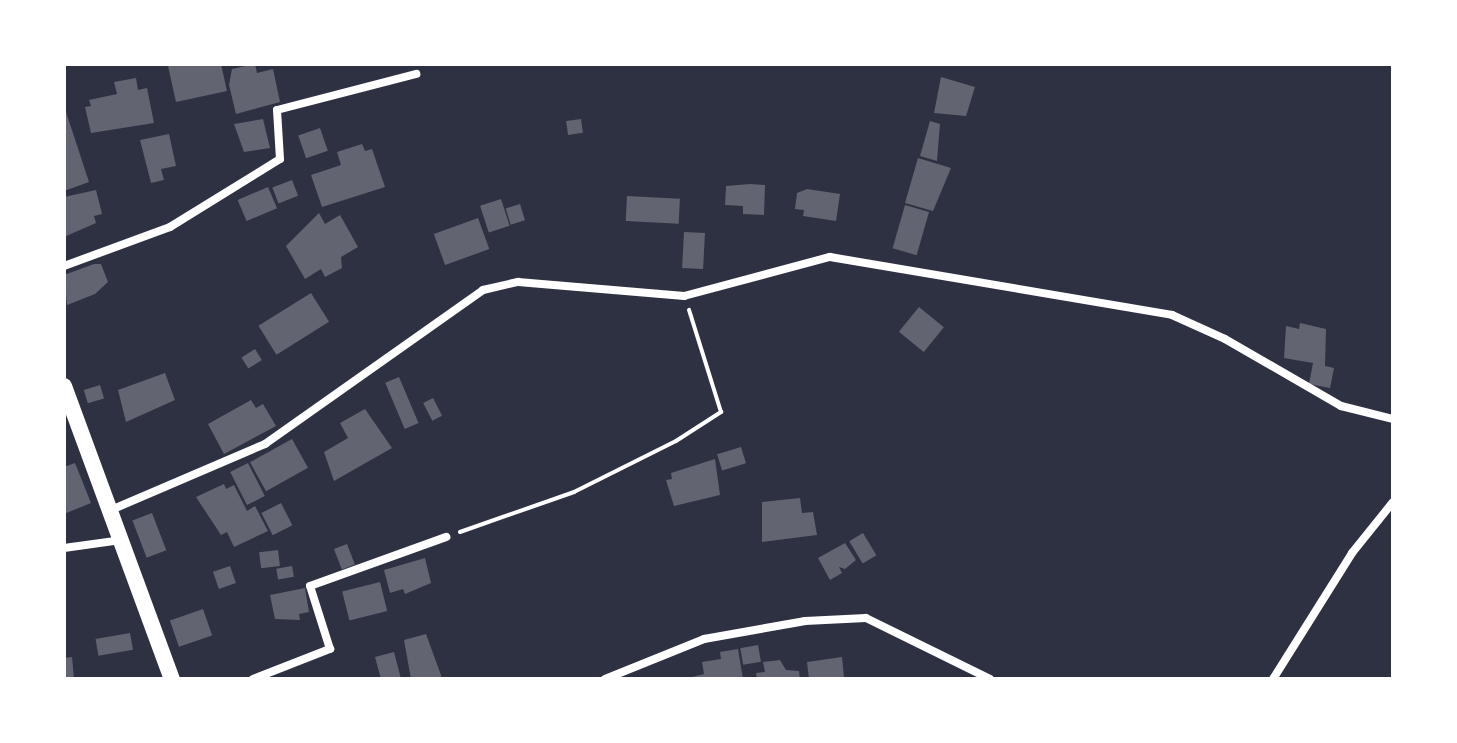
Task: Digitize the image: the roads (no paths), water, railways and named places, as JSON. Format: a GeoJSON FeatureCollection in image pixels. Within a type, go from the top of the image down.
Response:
{"type":"FeatureCollection","features":[{"type":"Feature","properties":{"kind":"main road"},"geometry":{"type":"LineString","coordinates":[[64,386],[172,679]]}},
{"type":"Feature","properties":{"kind":"street"},"geometry":{"type":"LineString","coordinates":[[64,266],[170,227],[280,159],[277,110],[416,74]]}},
{"type":"Feature","properties":{"kind":"street"},"geometry":{"type":"LineString","coordinates":[[111,510],[265,444],[483,290],[518,282],[684,296],[830,257],[1075,296],[1172,315],[1225,339],[1341,406],[1393,419]]}},
{"type":"Feature","properties":{"kind":"street"},"geometry":{"type":"LineString","coordinates":[[1273,679],[1352,553],[1393,502]]}},
{"type":"Feature","properties":{"kind":"street"},"geometry":{"type":"LineString","coordinates":[[253,679],[330,649],[310,586],[446,537]]}},
{"type":"Feature","properties":{"kind":"street"},"geometry":{"type":"LineString","coordinates":[[64,548],[122,540]]}},
{"type":"Feature","properties":{"kind":"street"},"geometry":{"type":"LineString","coordinates":[[605,679],[704,639],[805,621],[866,618],[990,679]]}}]}
